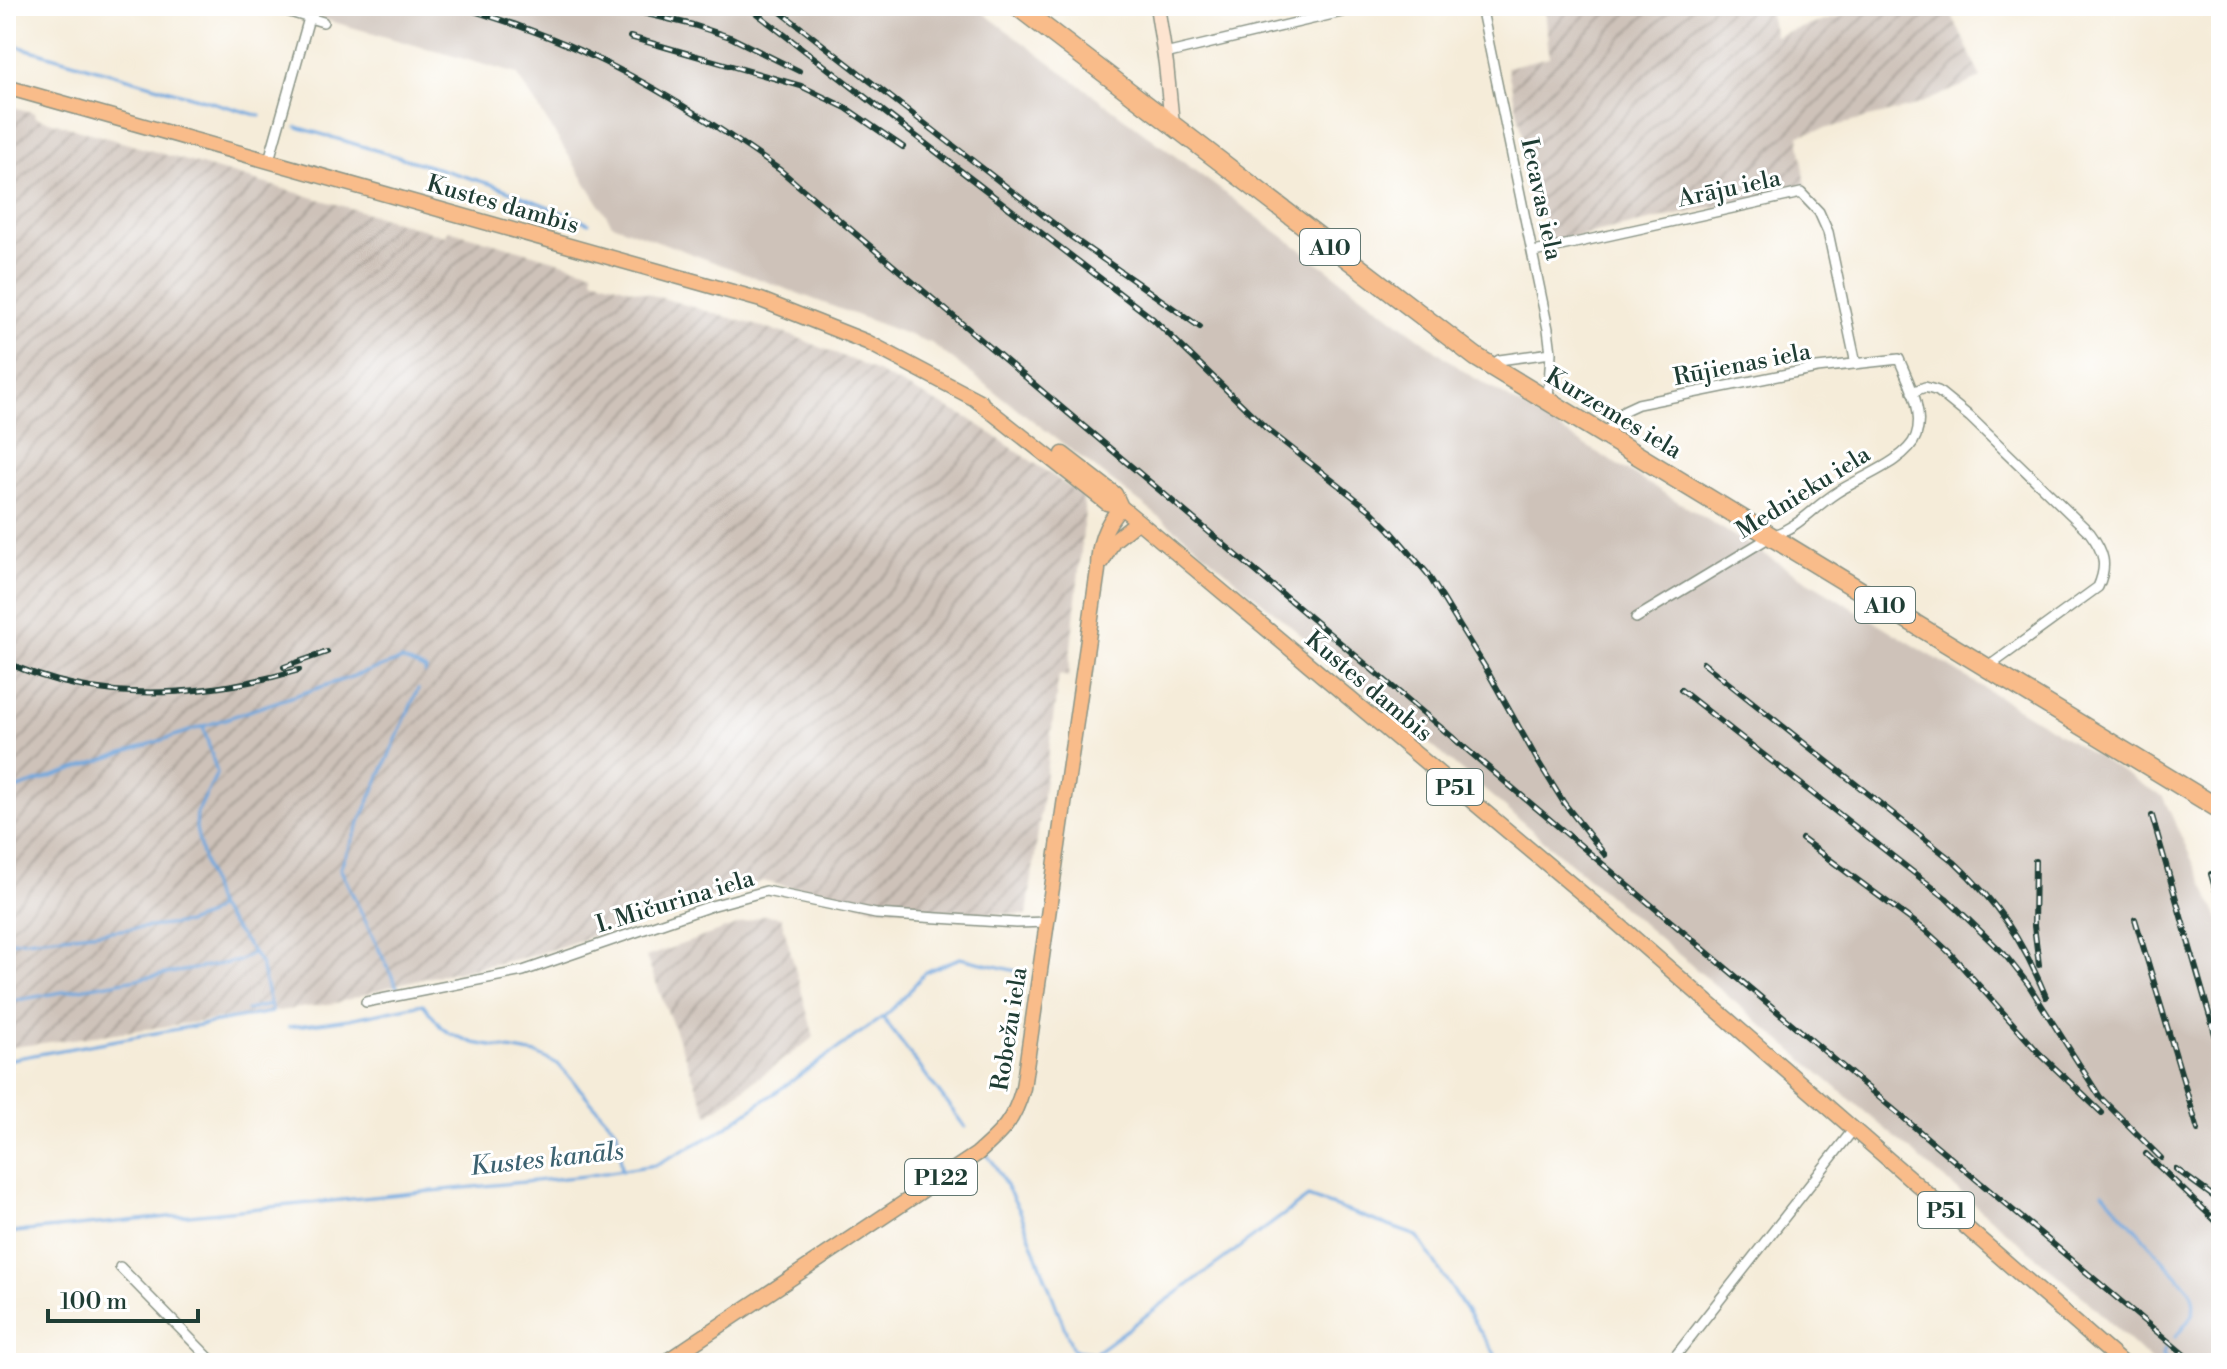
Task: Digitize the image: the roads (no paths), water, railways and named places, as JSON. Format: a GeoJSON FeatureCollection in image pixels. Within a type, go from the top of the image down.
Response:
{"type":"FeatureCollection","features":[{"type":"Feature","properties":{"kind":"highway","name":"Kurzemes iela"},"geometry":{"type":"LineString","coordinates":[[1017,6],[1374,282],[1491,366],[2221,810]]}},
{"type":"Feature","properties":{"kind":"main road","name":"Kustes dambis"},"geometry":{"type":"LineString","coordinates":[[6,87],[761,300],[867,342],[975,399],[1107,503],[1121,507],[1138,521],[1602,910],[1853,1130]]}},
{"type":"Feature","properties":{"kind":"main road","name":"Robežu iela"},"geometry":{"type":"LineString","coordinates":[[664,1363],[977,1154],[1003,1131],[1017,1111],[1048,922],[1098,570],[1098,552],[1110,520],[1121,507]]}},
{"type":"Feature","properties":{"kind":"main road","name":"Robežu iela"},"geometry":{"type":"LineString","coordinates":[[1098,570],[1113,541],[1138,521]]}},
{"type":"Feature","properties":{"kind":"main road","name":"P51"},"geometry":{"type":"LineString","coordinates":[[1853,1130],[2122,1363]]}},
{"type":"Feature","properties":{"kind":"street"},"geometry":{"type":"LineString","coordinates":[[270,6],[323,22]]}},
{"type":"Feature","properties":{"kind":"street"},"geometry":{"type":"LineString","coordinates":[[1157,6],[1172,124]]}},
{"type":"Feature","properties":{"kind":"street"},"geometry":{"type":"LineString","coordinates":[[1165,54],[1367,6]]}},
{"type":"Feature","properties":{"kind":"street","name":"Iecavas iela"},"geometry":{"type":"LineString","coordinates":[[1481,6],[1534,252],[1551,353],[1548,402]]}},
{"type":"Feature","properties":{"kind":"street"},"geometry":{"type":"LineString","coordinates":[[269,160],[309,18]]}},
{"type":"Feature","properties":{"kind":"street","name":"Arāju iela"},"geometry":{"type":"LineString","coordinates":[[1534,252],[1801,193],[1819,212],[1828,232],[1856,364]]}},
{"type":"Feature","properties":{"kind":"street"},"geometry":{"type":"LineString","coordinates":[[1491,366],[1499,360],[1551,353]]}},
{"type":"Feature","properties":{"kind":"street","name":"Rūjienas iela"},"geometry":{"type":"LineString","coordinates":[[1605,434],[1625,410],[1638,404],[1817,368],[1899,359]]}},
{"type":"Feature","properties":{"kind":"street","name":"Mednieku iela"},"geometry":{"type":"LineString","coordinates":[[1636,618],[1770,537],[1792,529],[1836,493],[1894,459],[1913,443],[1918,433],[1919,416],[1899,359]]}},
{"type":"Feature","properties":{"kind":"street"},"geometry":{"type":"LineString","coordinates":[[1912,392],[1925,387],[1938,391],[1970,417],[2090,533],[2105,559],[2105,573],[2098,587],[1988,667]]}},
{"type":"Feature","properties":{"kind":"street","name":"I. Mičurina iela"},"geometry":{"type":"LineString","coordinates":[[366,1002],[523,971],[711,906],[766,891],[876,914],[1016,923],[1048,922]]}},
{"type":"Feature","properties":{"kind":"street"},"geometry":{"type":"LineString","coordinates":[[1670,1363],[1853,1130]]}},
{"type":"Feature","properties":{"kind":"street"},"geometry":{"type":"LineString","coordinates":[[120,1267],[214,1363]]}},
{"type":"Feature","properties":{"kind":"waterway"},"geometry":{"type":"LineString","coordinates":[[6,43],[260,116]]}},
{"type":"Feature","properties":{"kind":"waterway"},"geometry":{"type":"LineString","coordinates":[[297,127],[494,185],[589,223]]}},
{"type":"Feature","properties":{"kind":"waterway"},"geometry":{"type":"LineString","coordinates":[[6,792],[402,660],[426,670],[425,673]]}},
{"type":"Feature","properties":{"kind":"waterway"},"geometry":{"type":"LineString","coordinates":[[397,987],[340,868],[418,689]]}},
{"type":"Feature","properties":{"kind":"waterway"},"geometry":{"type":"LineString","coordinates":[[6,1060],[272,1012],[261,965],[217,907],[201,851],[196,828],[197,813],[217,773],[203,726]]}},
{"type":"Feature","properties":{"kind":"waterway"},"geometry":{"type":"LineString","coordinates":[[6,942],[187,923],[208,915],[217,907]]}},
{"type":"Feature","properties":{"kind":"waterway"},"geometry":{"type":"LineString","coordinates":[[6,1002],[239,961],[252,953]]}},
{"type":"Feature","properties":{"kind":"waterway","name":"Kustes kanāls"},"geometry":{"type":"LineString","coordinates":[[6,1233],[585,1176],[655,1165],[719,1132],[887,1014],[925,972],[960,958],[1025,973]]}},
{"type":"Feature","properties":{"kind":"waterway"},"geometry":{"type":"LineString","coordinates":[[289,1027],[423,1004],[441,1027],[451,1034],[474,1043],[537,1054],[558,1064],[617,1131],[622,1171]]}},
{"type":"Feature","properties":{"kind":"waterway"},"geometry":{"type":"LineString","coordinates":[[247,1010],[270,1005]]}},
{"type":"Feature","properties":{"kind":"waterway"},"geometry":{"type":"LineString","coordinates":[[883,1018],[965,1127]]}},
{"type":"Feature","properties":{"kind":"waterway"},"geometry":{"type":"LineString","coordinates":[[985,1153],[1020,1211],[1073,1350],[1095,1353],[1308,1197],[1417,1236],[1501,1363]]}},
{"type":"Feature","properties":{"kind":"waterway"},"geometry":{"type":"LineString","coordinates":[[2103,1192],[2190,1290],[2193,1310],[2189,1321],[2175,1337]]}},
{"type":"Feature","properties":{"kind":"waterway"},"geometry":{"type":"LineString","coordinates":[[2165,1348],[2163,1356],[2171,1363]]}},
{"type":"Feature","properties":{"kind":"railway"},"geometry":{"type":"LineString","coordinates":[[458,6],[549,37],[632,76],[780,170],[2194,1363]]}},
{"type":"Feature","properties":{"kind":"railway"},"geometry":{"type":"LineString","coordinates":[[614,6],[730,37],[799,71]]}},
{"type":"Feature","properties":{"kind":"railway"},"geometry":{"type":"LineString","coordinates":[[747,6],[1153,319],[1267,429],[1370,510],[1427,573],[1564,803],[1605,855]]}},
{"type":"Feature","properties":{"kind":"railway"},"geometry":{"type":"LineString","coordinates":[[773,6],[1070,236],[1200,327]]}},
{"type":"Feature","properties":{"kind":"railway"},"geometry":{"type":"LineString","coordinates":[[630,37],[801,86],[846,108],[903,147]]}},
{"type":"Feature","properties":{"kind":"railway"},"geometry":{"type":"LineString","coordinates":[[284,667],[327,652]]}},
{"type":"Feature","properties":{"kind":"railway"},"geometry":{"type":"LineString","coordinates":[[6,662],[78,686],[151,693],[226,686],[299,670]]}},
{"type":"Feature","properties":{"kind":"railway"},"geometry":{"type":"LineString","coordinates":[[1703,663],[1954,862],[2008,924],[2046,997]]}},
{"type":"Feature","properties":{"kind":"railway"},"geometry":{"type":"LineString","coordinates":[[1681,690],[1946,898],[2005,955],[2028,984],[2100,1097],[2161,1158]]}},
{"type":"Feature","properties":{"kind":"railway"},"geometry":{"type":"LineString","coordinates":[[2152,816],[2221,1055]]}},
{"type":"Feature","properties":{"kind":"railway"},"geometry":{"type":"LineString","coordinates":[[1802,839],[1925,930],[1950,953],[2039,1053],[2102,1113]]}},
{"type":"Feature","properties":{"kind":"railway"},"geometry":{"type":"LineString","coordinates":[[2035,861],[2034,926],[2039,965]]}},
{"type":"Feature","properties":{"kind":"railway"},"geometry":{"type":"LineString","coordinates":[[2211,874],[2221,909]]}},
{"type":"Feature","properties":{"kind":"railway"},"geometry":{"type":"LineString","coordinates":[[2135,919],[2198,1130]]}},
{"type":"Feature","properties":{"kind":"railway"},"geometry":{"type":"LineString","coordinates":[[2146,1154],[2221,1226]]}},
{"type":"Feature","properties":{"kind":"railway"},"geometry":{"type":"LineString","coordinates":[[2176,1169],[2221,1202]]}}]}
